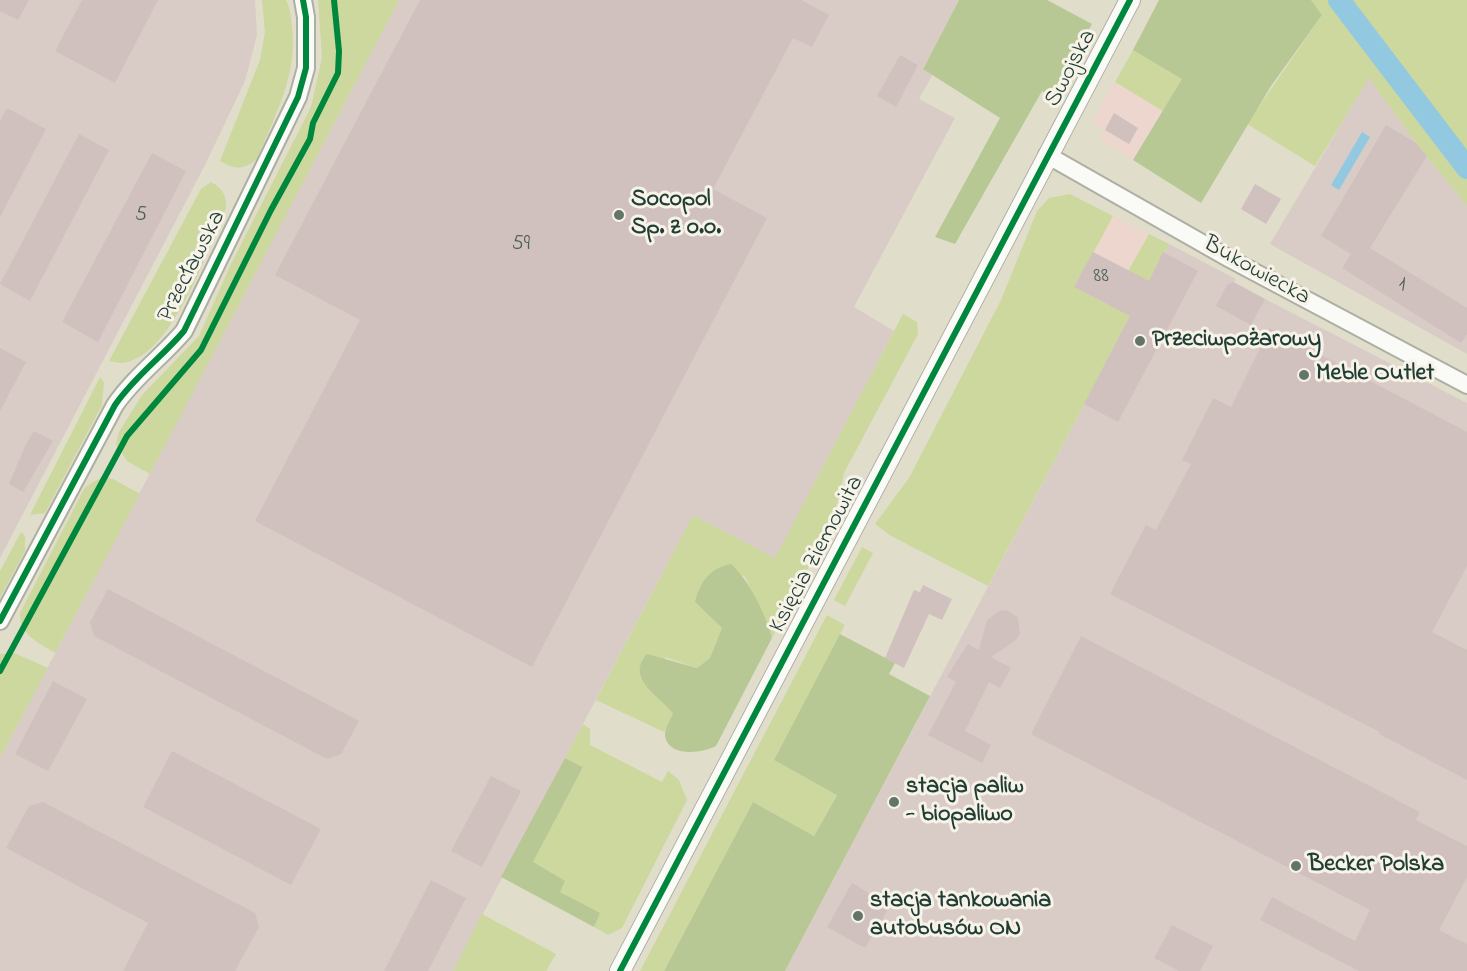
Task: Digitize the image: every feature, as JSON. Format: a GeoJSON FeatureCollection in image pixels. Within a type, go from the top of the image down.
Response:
{"type":"FeatureCollection","features":[{"type":"Feature","properties":{"kind":"street","name":"Przecławska"},"geometry":{"type":"LineString","coordinates":[[0,621],[128,386],[168,350],[184,331],[280,138],[298,97],[306,68],[306,17],[303,0]]}},
{"type":"Feature","properties":{"kind":"street","name":"Swojska"},"geometry":{"type":"LineString","coordinates":[[1047,155],[1130,0]]}},
{"type":"Feature","properties":{"kind":"street","name":"Bukowiecka"},"geometry":{"type":"LineString","coordinates":[[1047,155],[1230,259],[1467,386]]}},
{"type":"Feature","properties":{"kind":"street","name":"Księcia Ziemowita"},"geometry":{"type":"LineString","coordinates":[[620,971],[1047,155]]}},
{"type":"Feature","properties":{"kind":"shaded area"},"geometry":{"type":"Polygon","coordinates":[[[0,0],[255,0],[257,35],[245,81],[205,165],[0,558],[0,0]]]}},
{"type":"Feature","properties":{"kind":"shaded area"},"geometry":{"type":"Polygon","coordinates":[[[399,0],[959,0],[923,68],[933,74],[919,99],[955,118],[854,307],[894,331],[775,559],[693,515],[453,971],[0,971],[0,758],[399,0]]]}},
{"type":"Feature","properties":{"kind":"shaded area"},"geometry":{"type":"Polygon","coordinates":[[[1369,77],[1416,143],[1467,206],[1467,354],[1270,244],[1369,77]]]}},
{"type":"Feature","properties":{"kind":"shaded area"},"geometry":{"type":"Polygon","coordinates":[[[1115,82],[1163,111],[1133,160],[1099,139],[1105,130],[1092,122],[1115,82]]]}},
{"type":"Feature","properties":{"kind":"shaded area"},"geometry":{"type":"Polygon","coordinates":[[[1113,216],[1149,234],[1109,305],[1075,287],[1113,216]]]}},
{"type":"Feature","properties":{"kind":"shaded area"},"geometry":{"type":"Polygon","coordinates":[[[1169,244],[1236,279],[1234,282],[1265,299],[1467,403],[1467,971],[785,971],[1169,244]]]}},
{"type":"Feature","properties":{"kind":"green space"},"geometry":{"type":"Polygon","coordinates":[[[262,0],[286,0],[292,27],[292,62],[278,111],[257,159],[239,168],[220,161],[260,60],[265,32],[262,0]]]}},
{"type":"Feature","properties":{"kind":"green space"},"geometry":{"type":"Polygon","coordinates":[[[318,0],[399,0],[150,474],[127,461],[116,444],[119,432],[142,395],[199,336],[231,264],[311,107],[322,58],[318,0]]]}},
{"type":"Feature","properties":{"kind":"green space"},"geometry":{"type":"Polygon","coordinates":[[[959,0],[1047,0],[1092,24],[1052,96],[1042,91],[955,244],[935,237],[1000,118],[923,69],[959,0]]]}},
{"type":"Feature","properties":{"kind":"green space"},"geometry":{"type":"Polygon","coordinates":[[[1159,0],[1311,0],[1322,15],[1271,86],[1201,203],[1133,160],[1182,79],[1133,50],[1159,0]]]}},
{"type":"Feature","properties":{"kind":"green space"},"geometry":{"type":"Polygon","coordinates":[[[1311,0],[1467,0],[1467,206],[1416,143],[1369,78],[1315,166],[1247,124],[1322,15],[1311,0]]]}},
{"type":"Feature","properties":{"kind":"green space"},"geometry":{"type":"Polygon","coordinates":[[[1133,50],[1183,79],[1163,111],[1115,82],[1133,50]]]}},
{"type":"Feature","properties":{"kind":"green space"},"geometry":{"type":"Polygon","coordinates":[[[211,182],[223,192],[226,208],[199,272],[174,319],[144,354],[125,363],[109,361],[201,189],[211,182]]]}},
{"type":"Feature","properties":{"kind":"green space"},"geometry":{"type":"Polygon","coordinates":[[[1070,194],[1113,216],[1075,287],[1109,305],[1149,234],[1169,244],[988,586],[891,536],[875,524],[909,478],[1001,300],[1037,211],[1049,198],[1070,194]]]}},
{"type":"Feature","properties":{"kind":"green space"},"geometry":{"type":"Polygon","coordinates":[[[903,314],[917,322],[918,334],[844,473],[833,520],[772,638],[744,575],[695,602],[722,628],[710,658],[697,668],[665,657],[666,705],[674,713],[664,732],[596,700],[693,515],[775,558],[903,314]]]}},
{"type":"Feature","properties":{"kind":"green space"},"geometry":{"type":"Polygon","coordinates":[[[100,377],[104,382],[102,405],[45,513],[30,515],[100,377]]]}},
{"type":"Feature","properties":{"kind":"green space"},"geometry":{"type":"Polygon","coordinates":[[[102,477],[113,479],[140,494],[55,653],[36,642],[27,633],[20,613],[85,487],[102,477]]]}},
{"type":"Feature","properties":{"kind":"green space"},"geometry":{"type":"Polygon","coordinates":[[[21,532],[25,536],[25,551],[0,598],[0,571],[21,532]]]}},
{"type":"Feature","properties":{"kind":"green space"},"geometry":{"type":"Polygon","coordinates":[[[862,547],[873,553],[845,606],[834,600],[862,547]]]}},
{"type":"Feature","properties":{"kind":"green space"},"geometry":{"type":"Polygon","coordinates":[[[731,564],[756,598],[772,638],[716,746],[695,752],[679,751],[668,743],[665,736],[673,713],[642,679],[641,663],[647,654],[697,668],[710,658],[722,628],[695,602],[707,577],[717,569],[731,564]]]}},
{"type":"Feature","properties":{"kind":"green space"},"geometry":{"type":"Polygon","coordinates":[[[827,615],[845,625],[774,760],[837,794],[814,836],[753,802],[664,971],[640,971],[827,615]]]}},
{"type":"Feature","properties":{"kind":"green space"},"geometry":{"type":"Polygon","coordinates":[[[840,634],[895,663],[889,674],[930,696],[785,971],[664,971],[753,802],[814,836],[837,795],[774,760],[840,634]]]}},
{"type":"Feature","properties":{"kind":"green space"},"geometry":{"type":"Polygon","coordinates":[[[14,653],[48,668],[0,758],[0,654],[14,653]]]}},
{"type":"Feature","properties":{"kind":"green space"},"geometry":{"type":"Polygon","coordinates":[[[583,724],[590,729],[590,745],[662,782],[668,771],[679,780],[687,800],[622,928],[608,935],[594,927],[599,913],[560,892],[533,862],[583,767],[565,758],[583,724]]]}},
{"type":"Feature","properties":{"kind":"green space"},"geometry":{"type":"Polygon","coordinates":[[[565,758],[583,767],[533,862],[565,881],[560,892],[600,913],[594,927],[501,877],[565,758]]]}},
{"type":"Feature","properties":{"kind":"green space"},"geometry":{"type":"Polygon","coordinates":[[[482,914],[556,954],[546,971],[453,971],[482,914]]]}},
{"type":"Feature","properties":{"kind":"water"},"geometry":{"type":"Polygon","coordinates":[[[1362,132],[1370,137],[1339,190],[1331,185],[1362,132]]]}},
{"type":"Feature","properties":{"kind":"building"},"geometry":{"type":"Polygon","coordinates":[[[0,0],[29,0],[18,20],[0,11],[0,0]]]}},
{"type":"Feature","properties":{"kind":"building"},"geometry":{"type":"Polygon","coordinates":[[[82,0],[158,0],[115,83],[55,51],[82,0]]]}},
{"type":"Feature","properties":{"kind":"building"},"geometry":{"type":"Polygon","coordinates":[[[420,0],[801,0],[829,15],[812,47],[793,38],[713,189],[767,218],[532,667],[255,521],[360,320],[275,275],[420,0]]]}},
{"type":"Feature","properties":{"kind":"building"},"geometry":{"type":"Polygon","coordinates":[[[900,55],[918,65],[896,107],[877,96],[900,55]]]}},
{"type":"Feature","properties":{"kind":"building"},"geometry":{"type":"Polygon","coordinates":[[[7,108],[46,129],[0,217],[0,121],[7,108]]]}},
{"type":"Feature","properties":{"kind":"building"},"geometry":{"type":"Polygon","coordinates":[[[1114,113],[1138,128],[1129,144],[1105,130],[1114,113]]]}},
{"type":"Feature","properties":{"kind":"building"},"geometry":{"type":"Polygon","coordinates":[[[1386,125],[1416,143],[1427,156],[1370,248],[1467,308],[1467,334],[1461,343],[1342,268],[1351,254],[1321,236],[1386,125]]]}},
{"type":"Feature","properties":{"kind":"building"},"geometry":{"type":"Polygon","coordinates":[[[79,134],[109,150],[30,301],[0,284],[79,134]]]}},
{"type":"Feature","properties":{"kind":"building"},"geometry":{"type":"Polygon","coordinates":[[[152,153],[186,171],[98,342],[62,322],[152,153]]]}},
{"type":"Feature","properties":{"kind":"building"},"geometry":{"type":"Polygon","coordinates":[[[1255,184],[1281,199],[1266,224],[1241,209],[1255,184]]]}},
{"type":"Feature","properties":{"kind":"building"},"geometry":{"type":"Polygon","coordinates":[[[1093,252],[1149,281],[1163,252],[1198,271],[1118,422],[1084,404],[1130,316],[1074,287],[1093,252]]]}},
{"type":"Feature","properties":{"kind":"building"},"geometry":{"type":"Polygon","coordinates":[[[1233,282],[1265,299],[1251,325],[1216,306],[1227,285],[1233,282]]]}},
{"type":"Feature","properties":{"kind":"building"},"geometry":{"type":"Polygon","coordinates":[[[1270,328],[1467,432],[1467,566],[1432,632],[1467,650],[1467,780],[1379,734],[1380,732],[1110,594],[1146,525],[1156,530],[1191,464],[1182,460],[1213,398],[1231,407],[1270,328]]]}},
{"type":"Feature","properties":{"kind":"building"},"geometry":{"type":"Polygon","coordinates":[[[0,348],[26,362],[0,411],[0,348]]]}},
{"type":"Feature","properties":{"kind":"building"},"geometry":{"type":"Polygon","coordinates":[[[34,431],[53,441],[23,492],[9,484],[34,431]]]}},
{"type":"Feature","properties":{"kind":"building"},"geometry":{"type":"Polygon","coordinates":[[[923,585],[952,599],[942,620],[929,614],[904,668],[885,658],[914,590],[920,592],[923,585]]]}},
{"type":"Feature","properties":{"kind":"building"},"geometry":{"type":"Polygon","coordinates":[[[108,589],[359,721],[341,754],[327,759],[94,636],[90,622],[108,589]]]}},
{"type":"Feature","properties":{"kind":"building"},"geometry":{"type":"Polygon","coordinates":[[[1006,610],[1018,617],[1020,634],[1016,640],[991,657],[1011,668],[1000,688],[989,682],[965,731],[991,745],[982,763],[928,735],[956,682],[947,677],[956,662],[968,644],[979,650],[987,620],[999,611],[1006,610]]]}},
{"type":"Feature","properties":{"kind":"building"},"geometry":{"type":"Polygon","coordinates":[[[1081,636],[1420,812],[1416,820],[1467,846],[1467,877],[1439,930],[1467,944],[1467,971],[1359,971],[1260,920],[1272,897],[1355,941],[1370,910],[1031,734],[1081,636]]]}},
{"type":"Feature","properties":{"kind":"building"},"geometry":{"type":"Polygon","coordinates":[[[53,681],[87,699],[48,771],[15,754],[53,681]]]}},
{"type":"Feature","properties":{"kind":"building"},"geometry":{"type":"Polygon","coordinates":[[[172,751],[321,829],[291,885],[143,807],[172,751]]]}},
{"type":"Feature","properties":{"kind":"building"},"geometry":{"type":"Polygon","coordinates":[[[491,776],[521,791],[482,867],[451,851],[491,776]]]}},
{"type":"Feature","properties":{"kind":"building"},"geometry":{"type":"Polygon","coordinates":[[[43,802],[255,913],[259,927],[235,971],[123,971],[148,923],[6,848],[29,806],[43,802]]]}},
{"type":"Feature","properties":{"kind":"building"},"geometry":{"type":"Polygon","coordinates":[[[431,880],[466,898],[428,971],[384,971],[431,880]]]}},
{"type":"Feature","properties":{"kind":"building","name":"stacja tankowania autobusów ON"},"geometry":{"type":"Polygon","coordinates":[[[852,883],[890,906],[865,948],[827,927],[852,883]]]}},
{"type":"Feature","properties":{"kind":"building"},"geometry":{"type":"Polygon","coordinates":[[[1172,925],[1213,946],[1200,971],[1179,971],[1154,958],[1172,925]]]}},
{"type":"Feature","properties":{"kind":"waterway"},"geometry":{"type":"LineString","coordinates":[[1339,0],[1467,168]]}},
{"type":"Feature","properties":{"kind":"cycle path"},"geometry":{"type":"LineString","coordinates":[[0,621],[115,405],[131,385],[184,331],[298,97],[306,68],[306,17],[303,0]]}},
{"type":"Feature","properties":{"kind":"cycle path"},"geometry":{"type":"LineString","coordinates":[[0,671],[127,436],[201,350],[271,210],[310,139],[313,123],[338,73],[339,51],[334,0]]}},
{"type":"Feature","properties":{"kind":"cycle path"},"geometry":{"type":"LineString","coordinates":[[620,971],[1130,0]]}},
{"type":"Feature","properties":{"kind":"place","name":"Socopol Sp. z o.o."},"geometry":{"type":"Point","coordinates":[619,215]}},
{"type":"Feature","properties":{"kind":"place","name":"Przeciwpożarowy"},"geometry":{"type":"Point","coordinates":[1140,341]}},
{"type":"Feature","properties":{"kind":"place","name":"Meble Outlet"},"geometry":{"type":"Point","coordinates":[1304,375]}},
{"type":"Feature","properties":{"kind":"place","name":"stacja paliw - biopaliwo"},"geometry":{"type":"Point","coordinates":[894,802]}},
{"type":"Feature","properties":{"kind":"place","name":"Becker Polska"},"geometry":{"type":"Point","coordinates":[1296,866]}},
{"type":"Feature","properties":{"kind":"place","name":"stacja tankowania autobusów ON"},"geometry":{"type":"Point","coordinates":[858,916]}}]}
